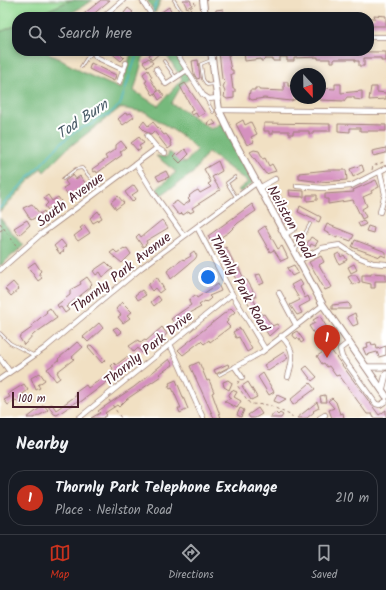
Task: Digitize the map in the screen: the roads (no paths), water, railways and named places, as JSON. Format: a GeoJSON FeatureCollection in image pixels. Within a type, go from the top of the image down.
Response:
{"type":"FeatureCollection","features":[{"type":"Feature","properties":{"kind":"main road"},"geometry":{"type":"LineString","coordinates":[[202,0],[204,12]]}},
{"type":"Feature","properties":{"kind":"main road","name":"Neilston Road"},"geometry":{"type":"LineString","coordinates":[[212,56],[220,110],[257,186],[322,305],[384,393]]}},
{"type":"Feature","properties":{"kind":"street"},"geometry":{"type":"LineString","coordinates":[[109,12],[123,0]]}},
{"type":"Feature","properties":{"kind":"street"},"geometry":{"type":"LineString","coordinates":[[142,0],[150,12]]}},
{"type":"Feature","properties":{"kind":"street"},"geometry":{"type":"LineString","coordinates":[[374,37],[386,37]]}},
{"type":"Feature","properties":{"kind":"street"},"geometry":{"type":"LineString","coordinates":[[95,56],[124,70]]}},
{"type":"Feature","properties":{"kind":"street"},"geometry":{"type":"LineString","coordinates":[[178,56],[206,97],[209,99],[217,98]]}},
{"type":"Feature","properties":{"kind":"street"},"geometry":{"type":"LineString","coordinates":[[119,82],[126,63]]}},
{"type":"Feature","properties":{"kind":"street"},"geometry":{"type":"LineString","coordinates":[[156,69],[166,84],[187,70]]}},
{"type":"Feature","properties":{"kind":"street"},"geometry":{"type":"LineString","coordinates":[[220,110],[386,112]]}},
{"type":"Feature","properties":{"kind":"street"},"geometry":{"type":"LineString","coordinates":[[146,136],[157,148],[165,153]]}},
{"type":"Feature","properties":{"kind":"street","name":"South Avenue"},"geometry":{"type":"LineString","coordinates":[[0,270],[40,234],[157,148]]}},
{"type":"Feature","properties":{"kind":"street"},"geometry":{"type":"LineString","coordinates":[[136,164],[158,200],[184,236]]}},
{"type":"Feature","properties":{"kind":"street"},"geometry":{"type":"LineString","coordinates":[[297,186],[323,188],[351,186],[386,168]]}},
{"type":"Feature","properties":{"kind":"street"},"geometry":{"type":"LineString","coordinates":[[380,172],[385,194],[380,212]]}},
{"type":"Feature","properties":{"kind":"street","name":"Thornly Park Avenue"},"geometry":{"type":"LineString","coordinates":[[0,379],[34,355],[120,284],[236,198],[257,186],[275,179]]}},
{"type":"Feature","properties":{"kind":"street","name":"Thornly Park Road"},"geometry":{"type":"LineString","coordinates":[[197,227],[232,294],[265,349],[322,305]]}},
{"type":"Feature","properties":{"kind":"street"},"geometry":{"type":"LineString","coordinates":[[284,235],[295,228]]}},
{"type":"Feature","properties":{"kind":"street"},"geometry":{"type":"LineString","coordinates":[[298,261],[322,248],[340,246],[358,257],[373,263],[386,264]]}},
{"type":"Feature","properties":{"kind":"street"},"geometry":{"type":"LineString","coordinates":[[279,293],[296,325]]}},
{"type":"Feature","properties":{"kind":"street","name":"Thornly Park Drive"},"geometry":{"type":"LineString","coordinates":[[79,418],[232,294]]}},
{"type":"Feature","properties":{"kind":"street"},"geometry":{"type":"LineString","coordinates":[[281,336],[291,349],[293,355],[288,377]]}},
{"type":"Feature","properties":{"kind":"street"},"geometry":{"type":"LineString","coordinates":[[349,342],[340,349],[342,357],[376,404],[380,405],[386,401]]}},
{"type":"Feature","properties":{"kind":"street"},"geometry":{"type":"LineString","coordinates":[[170,344],[203,418]]}},
{"type":"Feature","properties":{"kind":"street"},"geometry":{"type":"LineString","coordinates":[[242,377],[235,366],[265,349]]}},
{"type":"Feature","properties":{"kind":"street"},"geometry":{"type":"LineString","coordinates":[[0,358],[10,372]]}},
{"type":"Feature","properties":{"kind":"street"},"geometry":{"type":"LineString","coordinates":[[366,367],[386,366]]}},
{"type":"Feature","properties":{"kind":"street"},"geometry":{"type":"LineString","coordinates":[[384,393],[386,374]]}},
{"type":"Feature","properties":{"kind":"street"},"geometry":{"type":"LineString","coordinates":[[320,418],[325,415]]}},
{"type":"Feature","properties":{"kind":"lane"},"geometry":{"type":"LineString","coordinates":[[174,0],[181,12]]}},
{"type":"Feature","properties":{"kind":"lane"},"geometry":{"type":"LineString","coordinates":[[81,67],[89,56]]}},
{"type":"Feature","properties":{"kind":"lane"},"geometry":{"type":"LineString","coordinates":[[212,59],[201,64],[203,79],[208,85],[215,84]]}},
{"type":"Feature","properties":{"kind":"lane"},"geometry":{"type":"LineString","coordinates":[[164,62],[175,78]]}},
{"type":"Feature","properties":{"kind":"lane"},"geometry":{"type":"LineString","coordinates":[[206,97],[213,112]]}},
{"type":"Feature","properties":{"kind":"lane"},"geometry":{"type":"LineString","coordinates":[[63,179],[76,169],[82,168],[100,190]]}},
{"type":"Feature","properties":{"kind":"lane"},"geometry":{"type":"LineString","coordinates":[[235,177],[227,182],[227,184],[236,198]]}},
{"type":"Feature","properties":{"kind":"lane"},"geometry":{"type":"LineString","coordinates":[[294,253],[310,224]]}},
{"type":"Feature","properties":{"kind":"lane"},"geometry":{"type":"LineString","coordinates":[[0,333],[10,343],[34,355]]}},
{"type":"Feature","properties":{"kind":"lane"},"geometry":{"type":"LineString","coordinates":[[219,375],[235,366]]}},
{"type":"Feature","properties":{"kind":"waterway","name":"Tod Burn"},"geometry":{"type":"LineString","coordinates":[[152,12],[158,0]]}},
{"type":"Feature","properties":{"kind":"waterway","name":"Tod Burn"},"geometry":{"type":"LineString","coordinates":[[0,208],[62,142],[81,128],[93,124],[97,118],[108,115],[120,105],[136,56]]}},
{"type":"Feature","properties":{"kind":"place","name":"Thornly Park Telephone Exchange"},"geometry":{"type":"Point","coordinates":[327,358]}}]}
